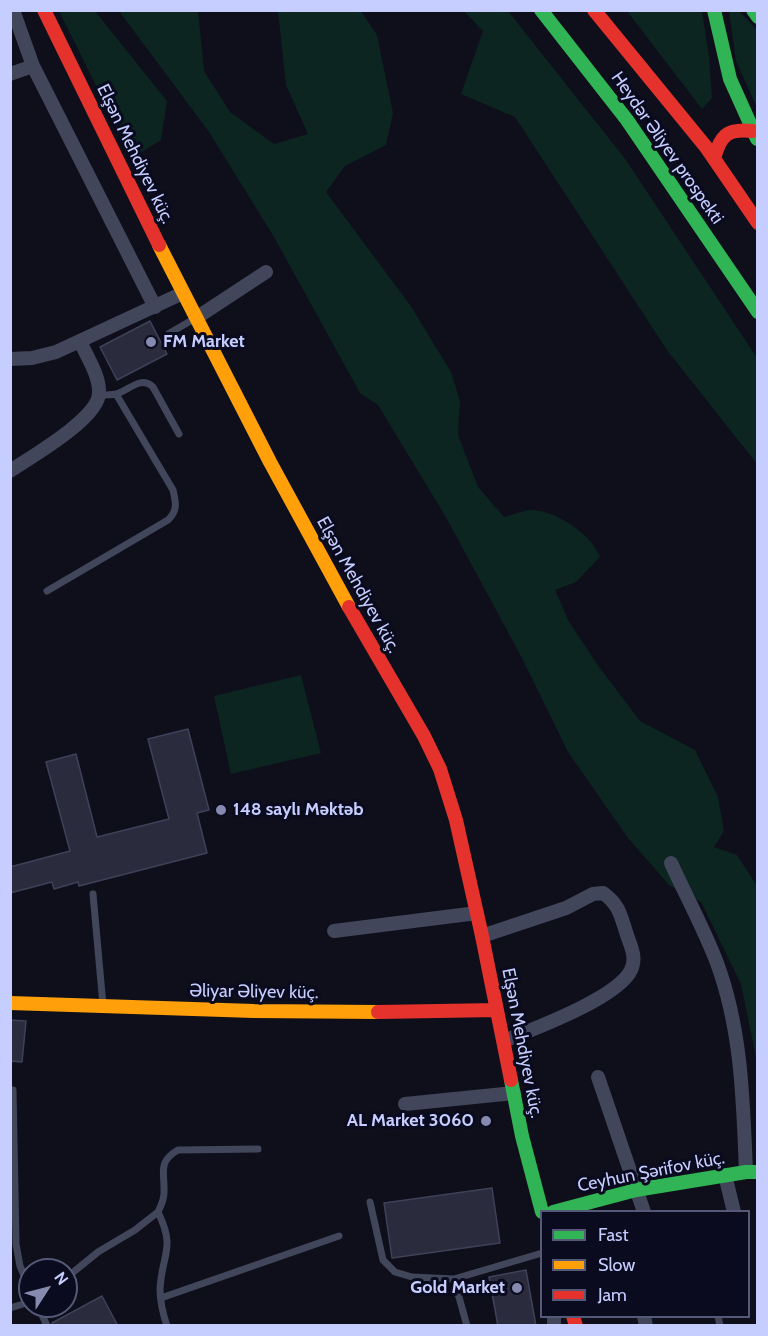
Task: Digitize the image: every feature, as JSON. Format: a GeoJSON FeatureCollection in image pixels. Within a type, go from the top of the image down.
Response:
{"type":"FeatureCollection","features":[{"type":"Feature","properties":{"kind":"main road","name":"Elşən Mehdiyev küç."},"geometry":{"type":"LineString","coordinates":[[44,10],[183,293],[293,507],[432,753],[450,797],[482,936],[522,1136],[541,1210]]}},
{"type":"Feature","properties":{"kind":"main road","name":"Heydər Əliyev prospekti"},"geometry":{"type":"LineString","coordinates":[[541,10],[599,82],[660,166],[758,312]]}},
{"type":"Feature","properties":{"kind":"main road","name":"Heydər Əliyev prospekti"},"geometry":{"type":"LineString","coordinates":[[594,10],[710,153],[758,223]]}},
{"type":"Feature","properties":{"kind":"main road"},"geometry":{"type":"LineString","coordinates":[[612,10],[657,71],[710,153],[722,137],[732,130],[740,129],[755,136]]}},
{"type":"Feature","properties":{"kind":"main road"},"geometry":{"type":"LineString","coordinates":[[714,10],[730,79],[755,136]]}},
{"type":"Feature","properties":{"kind":"main road"},"geometry":{"type":"LineString","coordinates":[[753,10],[758,17]]}},
{"type":"Feature","properties":{"kind":"main road","name":"Əliyar Əliyev küç."},"geometry":{"type":"LineString","coordinates":[[10,1003],[254,1011],[455,1012],[497,1010]]}},
{"type":"Feature","properties":{"kind":"main road","name":"Ceyhun Şərifov küç."},"geometry":{"type":"LineString","coordinates":[[561,1210],[636,1190],[752,1172]]}},
{"type":"Feature","properties":{"kind":"street"},"geometry":{"type":"LineString","coordinates":[[13,10],[33,66],[155,307]]}},
{"type":"Feature","properties":{"kind":"street"},"geometry":{"type":"LineString","coordinates":[[10,74],[33,66]]}},
{"type":"Feature","properties":{"kind":"street"},"geometry":{"type":"LineString","coordinates":[[196,318],[266,272]]}},
{"type":"Feature","properties":{"kind":"street"},"geometry":{"type":"LineString","coordinates":[[10,359],[32,358],[56,352],[183,293]]}},
{"type":"Feature","properties":{"kind":"street"},"geometry":{"type":"LineString","coordinates":[[10,471],[76,426],[97,404],[100,395],[98,383],[80,341]]}},
{"type":"Feature","properties":{"kind":"street"},"geometry":{"type":"LineString","coordinates":[[671,863],[717,962],[728,998],[742,1077],[752,1172]]}},
{"type":"Feature","properties":{"kind":"street"},"geometry":{"type":"LineString","coordinates":[[482,936],[566,908],[593,894],[603,893],[613,900],[619,909],[634,955],[631,971],[620,985],[556,1020],[504,1041]]}},
{"type":"Feature","properties":{"kind":"street"},"geometry":{"type":"LineString","coordinates":[[334,931],[477,914]]}},
{"type":"Feature","properties":{"kind":"street"},"geometry":{"type":"LineString","coordinates":[[598,1077],[643,1210]]}},
{"type":"Feature","properties":{"kind":"street"},"geometry":{"type":"LineString","coordinates":[[405,1104],[514,1093]]}},
{"type":"Feature","properties":{"kind":"street"},"geometry":{"type":"LineString","coordinates":[[725,1175],[734,1210]]}},
{"type":"Feature","properties":{"kind":"lane"},"geometry":{"type":"LineString","coordinates":[[168,334],[196,318]]}},
{"type":"Feature","properties":{"kind":"lane"},"geometry":{"type":"LineString","coordinates":[[100,395],[116,394],[143,381],[148,382],[179,434]]}},
{"type":"Feature","properties":{"kind":"lane"},"geometry":{"type":"LineString","coordinates":[[47,591],[168,520],[176,512],[173,490],[116,394]]}},
{"type":"Feature","properties":{"kind":"lane"},"geometry":{"type":"LineString","coordinates":[[93,894],[103,1005]]}},
{"type":"Feature","properties":{"kind":"lane"},"geometry":{"type":"LineString","coordinates":[[13,1090],[16,1244],[19,1258]]}},
{"type":"Feature","properties":{"kind":"lane"},"geometry":{"type":"LineString","coordinates":[[78,1268],[158,1212],[164,1196],[163,1165],[168,1156],[178,1150],[258,1149]]}},
{"type":"Feature","properties":{"kind":"lane"},"geometry":{"type":"LineString","coordinates":[[370,1202],[383,1260],[395,1272],[412,1277],[453,1279],[540,1254]]}},
{"type":"Feature","properties":{"kind":"lane"},"geometry":{"type":"LineString","coordinates":[[158,1212],[167,1230],[168,1251],[160,1288],[167,1326]]}},
{"type":"Feature","properties":{"kind":"lane"},"geometry":{"type":"LineString","coordinates":[[161,1298],[339,1236]]}},
{"type":"Feature","properties":{"kind":"lane"},"geometry":{"type":"LineString","coordinates":[[453,1279],[467,1326]]}},
{"type":"Feature","properties":{"kind":"green space"},"geometry":{"type":"Polygon","coordinates":[[[59,11],[95,11],[167,101],[161,140],[132,158],[59,11]]]}},
{"type":"Feature","properties":{"kind":"green space"},"geometry":{"type":"Polygon","coordinates":[[[119,11],[198,11],[204,71],[230,112],[274,144],[308,134],[286,85],[278,11],[361,11],[377,35],[393,113],[386,145],[345,166],[326,192],[410,305],[451,372],[460,401],[458,435],[478,487],[504,517],[532,510],[542,511],[572,525],[596,548],[600,557],[576,582],[555,590],[569,622],[640,721],[695,750],[718,797],[724,831],[714,847],[737,855],[757,886],[757,1062],[741,984],[701,902],[669,885],[628,838],[568,752],[523,660],[447,519],[378,405],[360,393],[274,237],[209,132],[119,11]]]}},
{"type":"Feature","properties":{"kind":"green space"},"geometry":{"type":"Polygon","coordinates":[[[464,11],[508,11],[626,160],[757,358],[757,464],[667,350],[515,117],[461,94],[483,31],[464,11]]]}},
{"type":"Feature","properties":{"kind":"green space"},"geometry":{"type":"Polygon","coordinates":[[[627,11],[702,11],[712,98],[702,109],[627,11]]]}},
{"type":"Feature","properties":{"kind":"green space"},"geometry":{"type":"Polygon","coordinates":[[[729,11],[739,11],[757,30],[757,108],[736,61],[729,11]]]}},
{"type":"Feature","properties":{"kind":"green space"},"geometry":{"type":"Polygon","coordinates":[[[301,675],[321,753],[231,774],[214,696],[301,675]]]}},
{"type":"Feature","properties":{"kind":"building"},"geometry":{"type":"Polygon","coordinates":[[[150,321],[167,354],[117,380],[100,347],[150,321]]]}},
{"type":"Feature","properties":{"kind":"building"},"geometry":{"type":"Polygon","coordinates":[[[188,729],[209,810],[197,813],[207,853],[79,886],[78,882],[54,889],[52,882],[10,893],[10,867],[70,851],[46,762],[76,754],[97,837],[169,819],[148,739],[188,729]]]}},
{"type":"Feature","properties":{"kind":"building"},"geometry":{"type":"Polygon","coordinates":[[[10,1020],[26,1021],[22,1062],[10,1061],[10,1020]]]}},
{"type":"Feature","properties":{"kind":"building"},"geometry":{"type":"Polygon","coordinates":[[[492,1188],[500,1243],[392,1258],[384,1203],[492,1188]]]}},
{"type":"Feature","properties":{"kind":"building"},"geometry":{"type":"Polygon","coordinates":[[[526,1270],[536,1326],[498,1326],[489,1277],[526,1270]]]}},
{"type":"Feature","properties":{"kind":"building"},"geometry":{"type":"Polygon","coordinates":[[[102,1296],[118,1326],[52,1326],[52,1323],[61,1318],[78,1318],[78,1309],[102,1296]]]}},
{"type":"Feature","properties":{"kind":"traffic: fast"},"geometry":{"type":"LineString","coordinates":[[541,10],[627,120],[758,312]]}},
{"type":"Feature","properties":{"kind":"traffic: fast"},"geometry":{"type":"LineString","coordinates":[[714,10],[730,79],[757,139]]}},
{"type":"Feature","properties":{"kind":"traffic: fast"},"geometry":{"type":"LineString","coordinates":[[753,10],[758,17]]}},
{"type":"Feature","properties":{"kind":"traffic: fast"},"geometry":{"type":"LineString","coordinates":[[511,1080],[522,1136],[541,1210]]}},
{"type":"Feature","properties":{"kind":"traffic: fast"},"geometry":{"type":"LineString","coordinates":[[561,1210],[636,1190],[758,1172]]}},
{"type":"Feature","properties":{"kind":"traffic: slow"},"geometry":{"type":"LineString","coordinates":[[159,245],[270,462],[349,607]]}},
{"type":"Feature","properties":{"kind":"traffic: slow"},"geometry":{"type":"LineString","coordinates":[[10,1003],[254,1011],[378,1012]]}},
{"type":"Feature","properties":{"kind":"traffic: jam"},"geometry":{"type":"LineString","coordinates":[[44,10],[159,245]]}},
{"type":"Feature","properties":{"kind":"traffic: jam"},"geometry":{"type":"LineString","coordinates":[[594,10],[706,147],[758,223]]}},
{"type":"Feature","properties":{"kind":"traffic: jam"},"geometry":{"type":"LineString","coordinates":[[714,159],[719,144],[726,135],[736,131],[752,131]]}},
{"type":"Feature","properties":{"kind":"traffic: jam"},"geometry":{"type":"LineString","coordinates":[[349,607],[424,736],[440,769],[456,820],[511,1080]]}},
{"type":"Feature","properties":{"kind":"traffic: jam"},"geometry":{"type":"LineString","coordinates":[[378,1012],[497,1010]]}},
{"type":"Feature","properties":{"kind":"traffic: jam"},"geometry":{"type":"LineString","coordinates":[[574,1318],[576,1326]]}},
{"type":"Feature","properties":{"kind":"place","name":"FM Market"},"geometry":{"type":"Point","coordinates":[151,342]}},
{"type":"Feature","properties":{"kind":"place","name":"148 saylı Məktəb"},"geometry":{"type":"Point","coordinates":[221,810]}},
{"type":"Feature","properties":{"kind":"place","name":"AL Market 3060"},"geometry":{"type":"Point","coordinates":[486,1121]}},
{"type":"Feature","properties":{"kind":"place","name":"Gold Market"},"geometry":{"type":"Point","coordinates":[517,1288]}}]}
